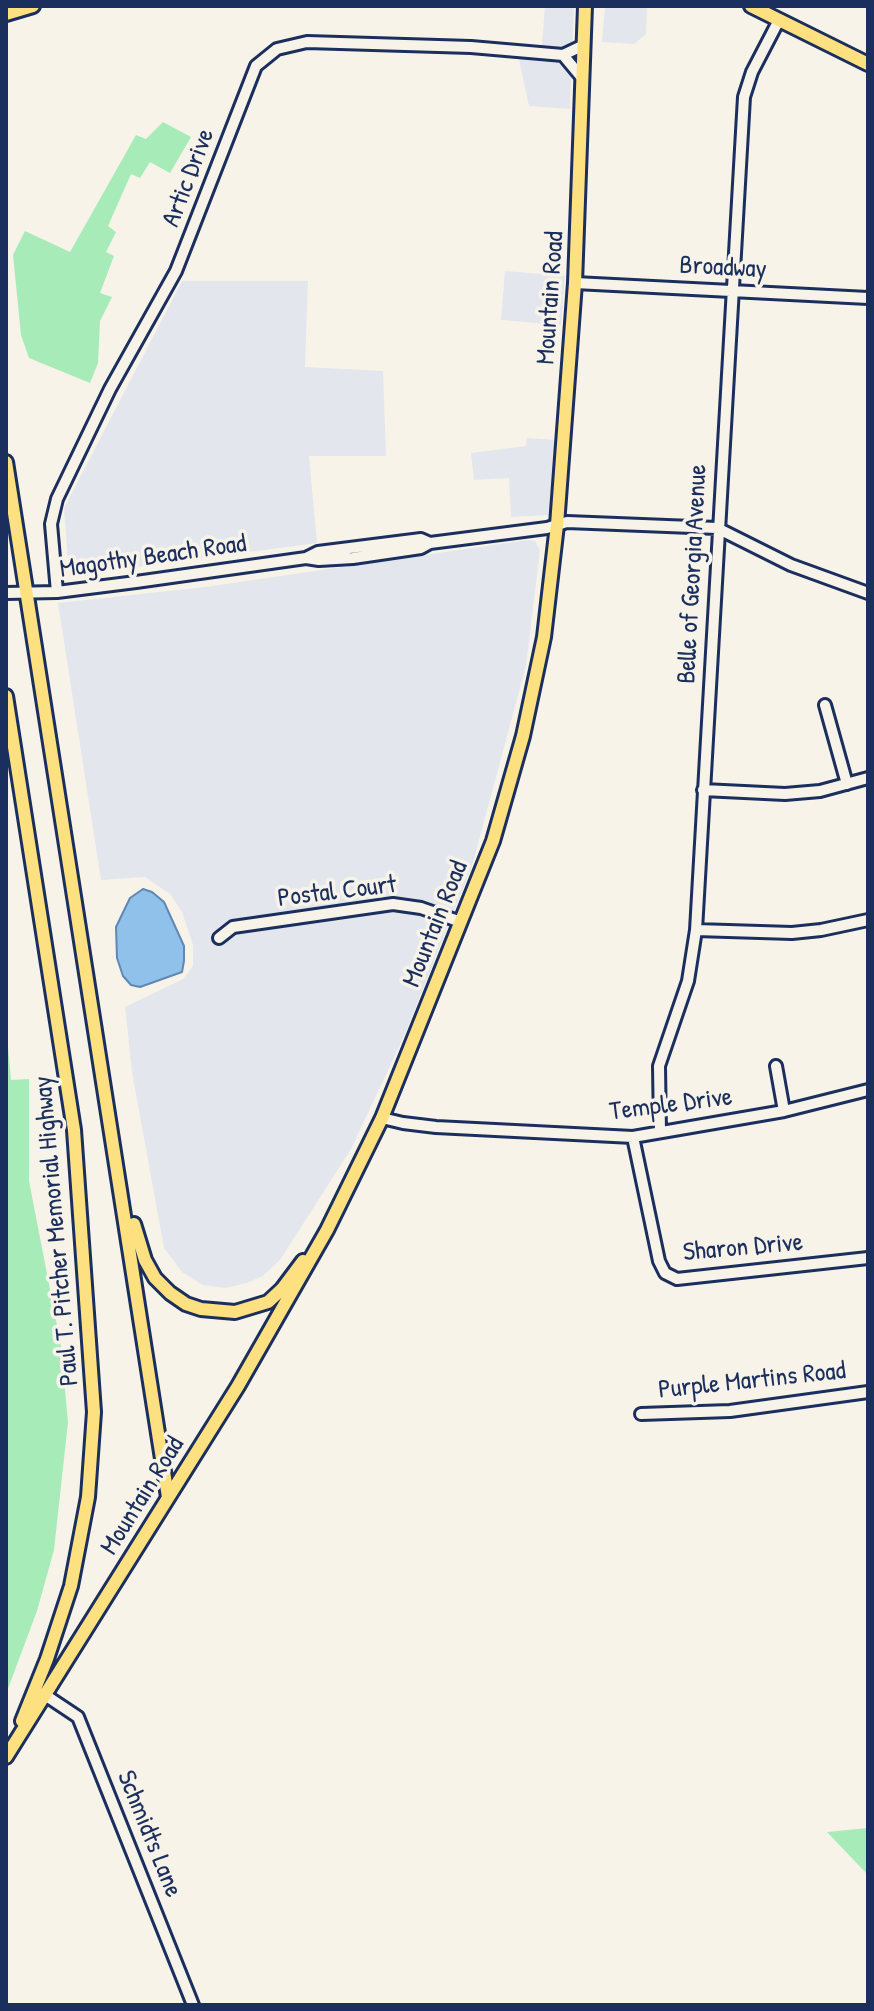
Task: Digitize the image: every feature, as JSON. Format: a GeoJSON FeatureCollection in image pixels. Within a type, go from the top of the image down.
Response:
{"type":"FeatureCollection","features":[{"type":"Feature","properties":{"kind":"main road"},"geometry":{"type":"LineString","coordinates":[[6,14],[33,6]]}},
{"type":"Feature","properties":{"kind":"main road","name":"Mountain Road"},"geometry":{"type":"LineString","coordinates":[[7,1755],[238,1386],[327,1230],[382,1118],[493,841],[523,736],[544,637],[557,525],[575,283],[585,6]]}},
{"type":"Feature","properties":{"kind":"main road"},"geometry":{"type":"LineString","coordinates":[[751,6],[868,64]]}},
{"type":"Feature","properties":{"kind":"main road"},"geometry":{"type":"LineString","coordinates":[[6,462],[168,1497]]}},
{"type":"Feature","properties":{"kind":"main road","name":"Paul T. Pitcher Memorial Highway"},"geometry":{"type":"LineString","coordinates":[[6,696],[74,1130],[94,1412],[86,1511],[71,1586],[47,1659],[7,1755]]}},
{"type":"Feature","properties":{"kind":"main road"},"geometry":{"type":"LineString","coordinates":[[111,1123],[145,1260],[155,1278],[186,1304],[218,1312],[235,1312],[268,1302],[282,1289],[327,1230]]}},
{"type":"Feature","properties":{"kind":"street","name":"Belle of Georgia Avenue"},"geometry":{"type":"LineString","coordinates":[[660,1132],[659,1066],[688,981],[696,930],[744,97],[752,72],[779,20]]}},
{"type":"Feature","properties":{"kind":"street","name":"Artic Drive"},"geometry":{"type":"LineString","coordinates":[[57,592],[51,524],[57,499],[110,389],[176,271],[256,66],[277,49],[307,42],[471,47],[563,55]]}},
{"type":"Feature","properties":{"kind":"street"},"geometry":{"type":"LineString","coordinates":[[583,79],[563,55],[584,45]]}},
{"type":"Feature","properties":{"kind":"street","name":"Broadway"},"geometry":{"type":"LineString","coordinates":[[575,283],[868,298]]}},
{"type":"Feature","properties":{"kind":"street","name":"Magothy Beach Road"},"geometry":{"type":"LineString","coordinates":[[6,593],[27,595],[57,592],[306,558],[353,558],[576,521],[717,528]]}},
{"type":"Feature","properties":{"kind":"street"},"geometry":{"type":"LineString","coordinates":[[717,528],[791,565],[868,593]]}},
{"type":"Feature","properties":{"kind":"street"},"geometry":{"type":"LineString","coordinates":[[825,705],[847,784]]}},
{"type":"Feature","properties":{"kind":"street"},"geometry":{"type":"LineString","coordinates":[[703,790],[785,794],[868,778]]}},
{"type":"Feature","properties":{"kind":"street","name":"Postal Court"},"geometry":{"type":"LineString","coordinates":[[219,938],[233,927],[393,904],[421,908],[461,922]]}},
{"type":"Feature","properties":{"kind":"street"},"geometry":{"type":"LineString","coordinates":[[696,930],[792,933],[868,920]]}},
{"type":"Feature","properties":{"kind":"street"},"geometry":{"type":"LineString","coordinates":[[776,1066],[784,1111]]}},
{"type":"Feature","properties":{"kind":"street","name":"Temple Drive"},"geometry":{"type":"LineString","coordinates":[[382,1118],[436,1127],[633,1137],[784,1111],[868,1090]]}},
{"type":"Feature","properties":{"kind":"street","name":"Sharon Drive"},"geometry":{"type":"LineString","coordinates":[[633,1137],[659,1261],[665,1273],[677,1279],[868,1258]]}},
{"type":"Feature","properties":{"kind":"street","name":"Purple Martins Road"},"geometry":{"type":"LineString","coordinates":[[641,1414],[730,1411],[868,1392]]}},
{"type":"Feature","properties":{"kind":"street","name":"Schmidts Lane"},"geometry":{"type":"LineString","coordinates":[[45,1695],[78,1717],[193,2005]]}},
{"type":"Feature","properties":{"kind":"shaded area"},"geometry":{"type":"Polygon","coordinates":[[[545,6],[574,6],[570,109],[529,106],[518,55],[541,56],[545,6]]]}},
{"type":"Feature","properties":{"kind":"shaded area"},"geometry":{"type":"Polygon","coordinates":[[[605,6],[647,6],[646,34],[634,44],[602,42],[605,6]]]}},
{"type":"Feature","properties":{"kind":"shaded area"},"geometry":{"type":"Polygon","coordinates":[[[505,271],[565,276],[561,325],[501,320],[505,271]]]}},
{"type":"Feature","properties":{"kind":"shaded area"},"geometry":{"type":"Polygon","coordinates":[[[182,281],[308,281],[305,367],[383,371],[386,456],[309,456],[317,543],[69,576],[64,508],[182,281]]]}},
{"type":"Feature","properties":{"kind":"shaded area"},"geometry":{"type":"Polygon","coordinates":[[[527,438],[557,440],[551,515],[511,517],[509,478],[474,480],[471,453],[526,446],[527,438]]]}},
{"type":"Feature","properties":{"kind":"shaded area"},"geometry":{"type":"Polygon","coordinates":[[[535,541],[540,550],[526,666],[472,866],[405,1034],[351,1149],[280,1260],[263,1276],[247,1283],[225,1288],[203,1285],[182,1272],[164,1248],[132,1072],[125,1007],[183,979],[193,966],[193,945],[182,912],[170,894],[145,877],[101,880],[58,603],[205,587],[535,541]]]}},
{"type":"Feature","properties":{"kind":"green space"},"geometry":{"type":"Polygon","coordinates":[[[163,122],[191,137],[170,173],[150,162],[140,178],[131,174],[108,226],[116,232],[106,252],[114,256],[100,293],[112,297],[100,321],[98,363],[90,383],[29,358],[21,335],[13,255],[25,231],[70,252],[136,135],[146,139],[163,122]]]}},
{"type":"Feature","properties":{"kind":"green space"},"geometry":{"type":"Polygon","coordinates":[[[8,1047],[11,1080],[29,1079],[29,1181],[61,1346],[68,1422],[54,1550],[37,1611],[6,1694],[8,1047]]]}},
{"type":"Feature","properties":{"kind":"green space"},"geometry":{"type":"Polygon","coordinates":[[[868,1828],[868,1875],[827,1832],[868,1828]]]}},
{"type":"Feature","properties":{"kind":"water"},"geometry":{"type":"Polygon","coordinates":[[[143,889],[164,902],[184,946],[184,961],[182,972],[140,987],[131,985],[123,976],[117,958],[116,927],[130,898],[143,889]]]}}]}
